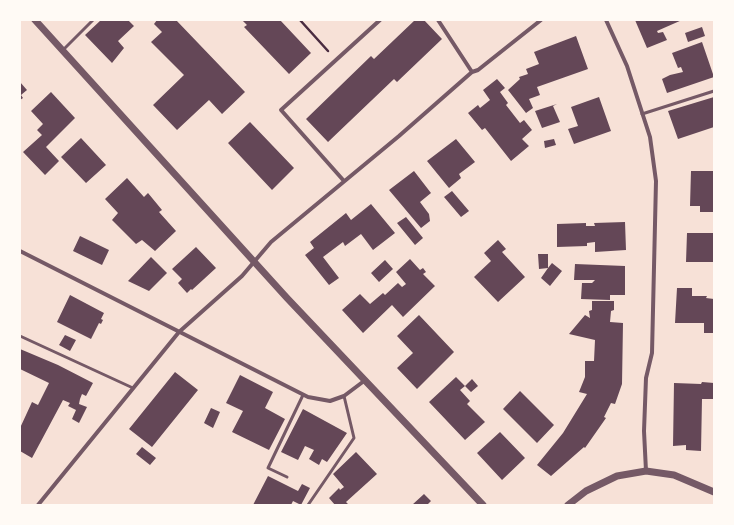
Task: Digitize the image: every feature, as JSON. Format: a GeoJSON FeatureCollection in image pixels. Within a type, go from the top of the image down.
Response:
{"type":"FeatureCollection","features":[{"type":"Feature","properties":{"kind":"street"},"geometry":{"type":"LineString","coordinates":[[35,20],[364,381],[483,505]]}},
{"type":"Feature","properties":{"kind":"street"},"geometry":{"type":"LineString","coordinates":[[344,181],[281,110],[380,20]]}},
{"type":"Feature","properties":{"kind":"street"},"geometry":{"type":"LineString","coordinates":[[438,20],[472,72]]}},
{"type":"Feature","properties":{"kind":"street"},"geometry":{"type":"LineString","coordinates":[[38,505],[179,332],[242,276],[271,242],[472,72],[478,70],[541,20]]}},
{"type":"Feature","properties":{"kind":"street"},"geometry":{"type":"LineString","coordinates":[[606,20],[627,66],[650,137],[656,181],[652,353],[646,378],[644,416],[646,471]]}},
{"type":"Feature","properties":{"kind":"street"},"geometry":{"type":"LineString","coordinates":[[20,251],[303,395],[330,401],[344,396],[364,381]]}},
{"type":"Feature","properties":{"kind":"street"},"geometry":{"type":"LineString","coordinates":[[568,505],[586,491],[617,476],[646,471],[674,475],[714,492]]}},
{"type":"Feature","properties":{"kind":"lane"},"geometry":{"type":"LineString","coordinates":[[63,50],[94,20]]}},
{"type":"Feature","properties":{"kind":"lane"},"geometry":{"type":"LineString","coordinates":[[642,114],[714,92]]}},
{"type":"Feature","properties":{"kind":"lane"},"geometry":{"type":"LineString","coordinates":[[20,336],[134,388]]}},
{"type":"Feature","properties":{"kind":"lane"},"geometry":{"type":"LineString","coordinates":[[287,477],[268,468],[303,395]]}},
{"type":"Feature","properties":{"kind":"lane"},"geometry":{"type":"LineString","coordinates":[[308,505],[354,438],[344,396]]}},
{"type":"Feature","properties":{"kind":"path"},"geometry":{"type":"LineString","coordinates":[[300,20],[336,60]]}},
{"type":"Feature","properties":{"kind":"building"},"geometry":{"type":"Polygon","coordinates":[[[101,20],[128,20],[134,26],[118,41],[124,48],[112,63],[85,35],[101,20]]]}},
{"type":"Feature","properties":{"kind":"building"},"geometry":{"type":"Polygon","coordinates":[[[157,20],[176,20],[245,92],[222,114],[209,100],[177,130],[153,105],[184,75],[151,42],[162,32],[154,24],[157,20]]]}},
{"type":"Feature","properties":{"kind":"building"},"geometry":{"type":"Polygon","coordinates":[[[242,20],[280,20],[311,53],[289,74],[244,27],[247,25],[242,20]]]}},
{"type":"Feature","properties":{"kind":"building"},"geometry":{"type":"Polygon","coordinates":[[[415,20],[424,20],[442,39],[397,82],[394,79],[328,142],[306,119],[371,56],[374,59],[415,20]]]}},
{"type":"Feature","properties":{"kind":"building"},"geometry":{"type":"Polygon","coordinates":[[[635,20],[682,20],[657,31],[658,33],[663,32],[667,40],[647,48],[635,20]]]}},
{"type":"Feature","properties":{"kind":"building"},"geometry":{"type":"Polygon","coordinates":[[[702,27],[705,36],[688,42],[685,33],[702,27]]]}},
{"type":"Feature","properties":{"kind":"building"},"geometry":{"type":"Polygon","coordinates":[[[576,36],[588,69],[537,87],[540,95],[529,99],[533,108],[526,113],[508,90],[520,79],[519,77],[528,74],[526,69],[539,64],[534,52],[576,36]]]}},
{"type":"Feature","properties":{"kind":"building"},"geometry":{"type":"Polygon","coordinates":[[[702,42],[714,77],[667,93],[662,79],[670,75],[683,72],[681,67],[678,68],[672,53],[702,42]]]}},
{"type":"Feature","properties":{"kind":"building"},"geometry":{"type":"Polygon","coordinates":[[[497,79],[505,88],[500,92],[508,103],[506,105],[520,123],[524,120],[532,130],[522,139],[529,146],[511,161],[485,128],[482,130],[468,113],[478,105],[480,108],[490,100],[483,90],[497,79]]]}},
{"type":"Feature","properties":{"kind":"building"},"geometry":{"type":"Polygon","coordinates":[[[20,82],[27,90],[21,95],[23,98],[20,100],[20,82]]]}},
{"type":"Feature","properties":{"kind":"building"},"geometry":{"type":"Polygon","coordinates":[[[51,92],[75,118],[46,147],[59,161],[45,175],[23,152],[42,135],[37,130],[43,124],[31,111],[51,92]]]}},
{"type":"Feature","properties":{"kind":"building"},"geometry":{"type":"Polygon","coordinates":[[[599,97],[611,131],[574,144],[568,129],[578,126],[571,107],[599,97]]]}},
{"type":"Feature","properties":{"kind":"building"},"geometry":{"type":"Polygon","coordinates":[[[714,97],[714,127],[678,139],[668,111],[714,97]]]}},
{"type":"Feature","properties":{"kind":"building"},"geometry":{"type":"Polygon","coordinates":[[[557,104],[553,106],[560,122],[542,128],[535,111],[557,104]]]}},
{"type":"Feature","properties":{"kind":"building"},"geometry":{"type":"Polygon","coordinates":[[[250,122],[294,168],[272,190],[228,143],[250,122]]]}},
{"type":"Feature","properties":{"kind":"building"},"geometry":{"type":"Polygon","coordinates":[[[81,138],[106,165],[86,183],[61,157],[81,138]]]}},
{"type":"Feature","properties":{"kind":"building"},"geometry":{"type":"Polygon","coordinates":[[[456,139],[475,162],[459,174],[461,178],[449,188],[427,161],[456,139]]]}},
{"type":"Feature","properties":{"kind":"building"},"geometry":{"type":"Polygon","coordinates":[[[554,139],[556,145],[545,148],[544,141],[554,139]]]}},
{"type":"Feature","properties":{"kind":"building"},"geometry":{"type":"Polygon","coordinates":[[[414,171],[431,193],[420,202],[429,214],[430,221],[421,228],[389,190],[414,171]]]}},
{"type":"Feature","properties":{"kind":"building"},"geometry":{"type":"Polygon","coordinates":[[[691,171],[714,171],[714,212],[700,212],[700,206],[690,206],[691,171]]]}},
{"type":"Feature","properties":{"kind":"building"},"geometry":{"type":"Polygon","coordinates":[[[127,178],[144,197],[148,193],[162,210],[159,212],[176,231],[155,251],[142,240],[136,244],[112,220],[118,213],[105,199],[127,178]]]}},
{"type":"Feature","properties":{"kind":"building"},"geometry":{"type":"Polygon","coordinates":[[[452,191],[469,211],[461,217],[444,197],[452,191]]]}},
{"type":"Feature","properties":{"kind":"building"},"geometry":{"type":"Polygon","coordinates":[[[371,204],[395,233],[373,250],[361,234],[345,246],[343,242],[323,257],[339,278],[329,285],[305,255],[314,248],[310,242],[346,213],[351,220],[371,204]]]}},
{"type":"Feature","properties":{"kind":"building"},"geometry":{"type":"Polygon","coordinates":[[[406,217],[423,238],[415,245],[397,223],[406,217]]]}},
{"type":"Feature","properties":{"kind":"building"},"geometry":{"type":"Polygon","coordinates":[[[625,222],[626,250],[595,252],[595,242],[587,243],[587,246],[557,247],[557,224],[586,223],[586,226],[595,226],[594,223],[625,222]]]}},
{"type":"Feature","properties":{"kind":"building"},"geometry":{"type":"Polygon","coordinates":[[[687,233],[714,233],[714,262],[686,262],[687,233]]]}},
{"type":"Feature","properties":{"kind":"building"},"geometry":{"type":"Polygon","coordinates":[[[80,236],[109,250],[102,265],[73,251],[80,236]]]}},
{"type":"Feature","properties":{"kind":"building"},"geometry":{"type":"Polygon","coordinates":[[[498,240],[506,249],[502,252],[525,277],[498,302],[474,277],[491,261],[484,253],[498,240]]]}},
{"type":"Feature","properties":{"kind":"building"},"geometry":{"type":"Polygon","coordinates":[[[196,247],[216,268],[187,293],[178,283],[182,279],[172,269],[196,247]]]}},
{"type":"Feature","properties":{"kind":"building"},"geometry":{"type":"Polygon","coordinates":[[[538,254],[548,254],[548,268],[539,269],[538,254]]]}},
{"type":"Feature","properties":{"kind":"building"},"geometry":{"type":"Polygon","coordinates":[[[151,257],[167,273],[149,291],[128,281],[151,257]]]}},
{"type":"Feature","properties":{"kind":"building"},"geometry":{"type":"Polygon","coordinates":[[[410,259],[420,270],[423,268],[426,272],[423,274],[435,286],[403,317],[392,305],[363,333],[342,310],[360,294],[370,304],[383,293],[385,295],[398,283],[402,287],[406,284],[396,272],[410,259]]]}},
{"type":"Feature","properties":{"kind":"building"},"geometry":{"type":"Polygon","coordinates":[[[385,260],[393,269],[379,282],[371,273],[385,260]]]}},
{"type":"Feature","properties":{"kind":"building"},"geometry":{"type":"Polygon","coordinates":[[[552,263],[562,271],[550,286],[541,278],[552,263]]]}},
{"type":"Feature","properties":{"kind":"building"},"geometry":{"type":"Polygon","coordinates":[[[575,264],[625,266],[625,295],[610,295],[610,300],[581,299],[582,283],[592,283],[595,280],[574,280],[575,264]]]}},
{"type":"Feature","properties":{"kind":"building"},"geometry":{"type":"Polygon","coordinates":[[[677,288],[692,288],[692,296],[707,296],[706,298],[714,299],[714,333],[704,333],[704,323],[675,323],[677,288]]]}},
{"type":"Feature","properties":{"kind":"building"},"geometry":{"type":"Polygon","coordinates":[[[70,295],[104,313],[101,319],[103,320],[101,324],[99,323],[91,339],[57,322],[70,295]]]}},
{"type":"Feature","properties":{"kind":"building"},"geometry":{"type":"Polygon","coordinates":[[[592,301],[614,301],[614,310],[611,311],[610,322],[623,323],[622,384],[615,404],[611,403],[604,417],[606,418],[585,448],[584,447],[551,476],[537,465],[563,433],[587,394],[579,392],[585,377],[585,361],[594,361],[595,340],[569,334],[585,315],[590,318],[589,311],[592,310],[592,301]]]}},
{"type":"Feature","properties":{"kind":"building"},"geometry":{"type":"Polygon","coordinates":[[[419,315],[454,352],[417,389],[397,368],[413,353],[397,336],[419,315]]]}},
{"type":"Feature","properties":{"kind":"building"},"geometry":{"type":"Polygon","coordinates":[[[65,335],[76,340],[70,351],[59,345],[65,335]]]}},
{"type":"Feature","properties":{"kind":"building"},"geometry":{"type":"Polygon","coordinates":[[[20,349],[58,365],[93,383],[86,396],[82,394],[80,399],[79,404],[87,407],[79,423],[72,419],[76,410],[68,406],[70,403],[63,400],[32,458],[20,451],[20,428],[32,402],[38,405],[49,383],[20,369],[20,349]]]}},
{"type":"Feature","properties":{"kind":"building"},"geometry":{"type":"Polygon","coordinates":[[[175,372],[198,390],[152,447],[129,429],[175,372]]]}},
{"type":"Feature","properties":{"kind":"building"},"geometry":{"type":"Polygon","coordinates":[[[240,375],[273,392],[265,408],[285,419],[269,450],[232,432],[243,411],[226,403],[240,375]]]}},
{"type":"Feature","properties":{"kind":"building"},"geometry":{"type":"Polygon","coordinates":[[[456,377],[465,386],[460,390],[470,401],[467,404],[485,422],[465,440],[429,402],[456,377]]]}},
{"type":"Feature","properties":{"kind":"building"},"geometry":{"type":"Polygon","coordinates":[[[472,379],[478,386],[471,392],[465,386],[472,379]]]}},
{"type":"Feature","properties":{"kind":"building"},"geometry":{"type":"Polygon","coordinates":[[[702,382],[714,383],[714,399],[702,399],[701,451],[686,450],[686,445],[673,446],[674,383],[701,384],[702,382]]]}},
{"type":"Feature","properties":{"kind":"building"},"geometry":{"type":"Polygon","coordinates":[[[520,391],[554,425],[537,443],[503,409],[520,391]]]}},
{"type":"Feature","properties":{"kind":"building"},"geometry":{"type":"Polygon","coordinates":[[[211,408],[220,412],[213,428],[204,423],[211,408]]]}},
{"type":"Feature","properties":{"kind":"building"},"geometry":{"type":"Polygon","coordinates":[[[303,409],[347,433],[327,462],[322,459],[319,465],[309,459],[314,450],[305,446],[298,460],[281,452],[303,409]]]}},
{"type":"Feature","properties":{"kind":"building"},"geometry":{"type":"Polygon","coordinates":[[[500,432],[525,458],[502,480],[477,453],[500,432]]]}},
{"type":"Feature","properties":{"kind":"building"},"geometry":{"type":"Polygon","coordinates":[[[142,447],[156,458],[150,465],[136,454],[142,447]]]}},
{"type":"Feature","properties":{"kind":"building"},"geometry":{"type":"Polygon","coordinates":[[[356,452],[377,474],[346,502],[349,505],[335,505],[329,498],[339,488],[340,490],[344,487],[333,474],[356,452]]]}},
{"type":"Feature","properties":{"kind":"building"},"geometry":{"type":"Polygon","coordinates":[[[268,476],[298,491],[302,484],[310,488],[301,505],[293,501],[291,505],[253,505],[268,476]]]}},
{"type":"Feature","properties":{"kind":"building"},"geometry":{"type":"Polygon","coordinates":[[[424,494],[431,501],[427,505],[412,505],[424,494]]]}}]}
